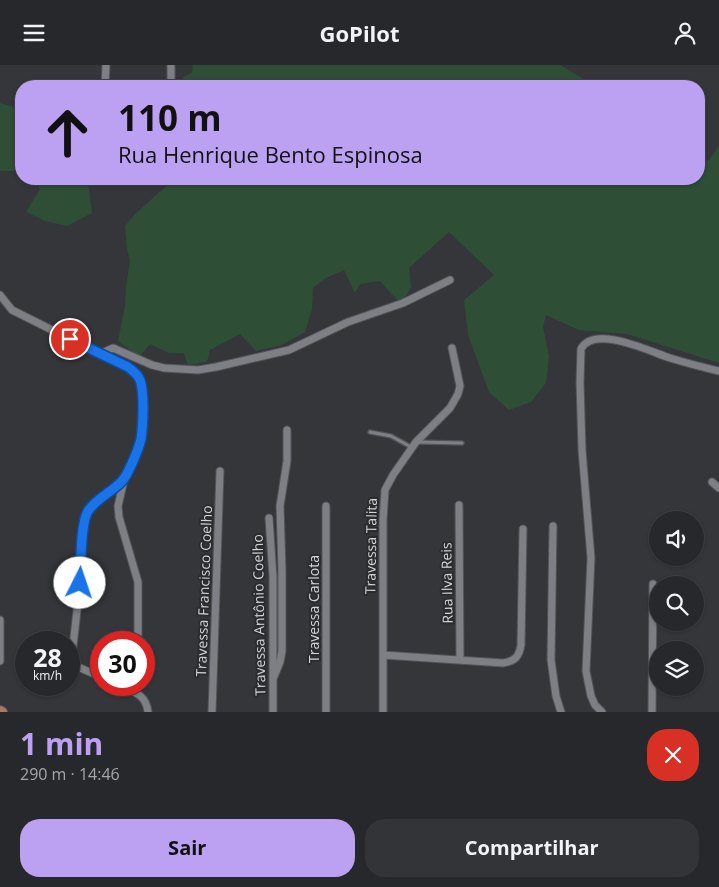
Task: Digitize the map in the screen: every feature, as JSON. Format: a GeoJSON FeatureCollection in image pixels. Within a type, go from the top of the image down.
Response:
{"type":"FeatureCollection","features":[{"type":"Feature","properties":{"kind":"street"},"geometry":{"type":"LineString","coordinates":[[105,80],[106,65]]}},
{"type":"Feature","properties":{"kind":"street"},"geometry":{"type":"LineString","coordinates":[[171,65],[172,80]]}},
{"type":"Feature","properties":{"kind":"street"},"geometry":{"type":"LineString","coordinates":[[100,354],[113,348],[152,365],[164,368],[198,370],[216,367],[289,350],[348,322],[403,303],[450,280]]}},
{"type":"Feature","properties":{"kind":"street"},"geometry":{"type":"LineString","coordinates":[[0,295],[12,310],[100,354],[135,373],[140,378],[142,387],[141,437],[124,480],[119,499],[119,517],[138,582],[138,631]]}},
{"type":"Feature","properties":{"kind":"street"},"geometry":{"type":"LineString","coordinates":[[602,712],[595,705],[591,696],[586,671],[591,558],[583,467],[580,383],[581,349],[588,342],[616,340],[719,371]]}},
{"type":"Feature","properties":{"kind":"street","name":"Travessa Talita"},"geometry":{"type":"LineString","coordinates":[[383,712],[383,520],[385,490],[414,445],[450,408],[458,394],[460,386],[452,348]]}},
{"type":"Feature","properties":{"kind":"street"},"geometry":{"type":"LineString","coordinates":[[273,679],[282,651],[280,506],[287,461],[286,430]]}},
{"type":"Feature","properties":{"kind":"street","name":"Travessa Francisco Coelho"},"geometry":{"type":"LineString","coordinates":[[212,712],[220,471]]}},
{"type":"Feature","properties":{"kind":"street"},"geometry":{"type":"LineString","coordinates":[[74,631],[80,583],[84,523],[88,511],[124,480]]}},
{"type":"Feature","properties":{"kind":"street"},"geometry":{"type":"LineString","coordinates":[[712,482],[719,488]]}},
{"type":"Feature","properties":{"kind":"street","name":"Rua Ilva Reis"},"geometry":{"type":"LineString","coordinates":[[459,505],[460,660]]}},
{"type":"Feature","properties":{"kind":"street","name":"Travessa Carlota"},"geometry":{"type":"LineString","coordinates":[[326,506],[326,712]]}},
{"type":"Feature","properties":{"kind":"street","name":"Travessa Antônio Coelho"},"geometry":{"type":"LineString","coordinates":[[270,518],[273,592],[273,712]]}},
{"type":"Feature","properties":{"kind":"street"},"geometry":{"type":"LineString","coordinates":[[553,526],[551,660],[556,696],[561,712]]}},
{"type":"Feature","properties":{"kind":"street"},"geometry":{"type":"LineString","coordinates":[[383,655],[503,663],[518,657],[521,645],[522,529]]}},
{"type":"Feature","properties":{"kind":"street"},"geometry":{"type":"LineString","coordinates":[[273,592],[282,593]]}},
{"type":"Feature","properties":{"kind":"street"},"geometry":{"type":"LineString","coordinates":[[0,620],[0,661]]}},
{"type":"Feature","properties":{"kind":"street"},"geometry":{"type":"LineString","coordinates":[[652,712],[653,631]]}},
{"type":"Feature","properties":{"kind":"street"},"geometry":{"type":"LineString","coordinates":[[142,696],[147,703],[148,712]]}},
{"type":"Feature","properties":{"kind":"lane"},"geometry":{"type":"LineString","coordinates":[[370,432],[391,436],[414,445],[462,443]]}},
{"type":"Feature","properties":{"kind":"green space"},"geometry":{"type":"Polygon","coordinates":[[[193,65],[560,65],[585,80],[183,80],[183,77],[192,73],[193,65]]]}},
{"type":"Feature","properties":{"kind":"green space"},"geometry":{"type":"Polygon","coordinates":[[[0,103],[15,107],[15,171],[0,171],[0,103]]]}},
{"type":"Feature","properties":{"kind":"green space"},"geometry":{"type":"Polygon","coordinates":[[[719,146],[719,363],[627,334],[579,330],[546,315],[543,327],[549,356],[546,383],[531,402],[509,410],[489,392],[468,335],[464,300],[494,275],[449,232],[409,268],[411,287],[403,302],[396,299],[380,281],[360,284],[355,293],[344,270],[326,278],[313,288],[312,309],[305,332],[282,345],[256,351],[240,334],[210,350],[207,362],[188,365],[184,353],[169,353],[150,344],[139,357],[118,341],[125,306],[130,260],[127,250],[125,226],[134,215],[167,185],[705,185],[705,159],[708,161],[719,146]]]}},
{"type":"Feature","properties":{"kind":"green space"},"geometry":{"type":"Polygon","coordinates":[[[38,185],[88,185],[92,213],[67,226],[45,221],[26,212],[40,189],[38,185]]]}},
{"type":"Feature","properties":{"kind":"route"},"geometry":{"type":"LineString","coordinates":[[70,339],[128,367],[140,378],[143,393],[141,437],[135,456],[124,480],[88,511],[84,523],[80,583]]}}]}
